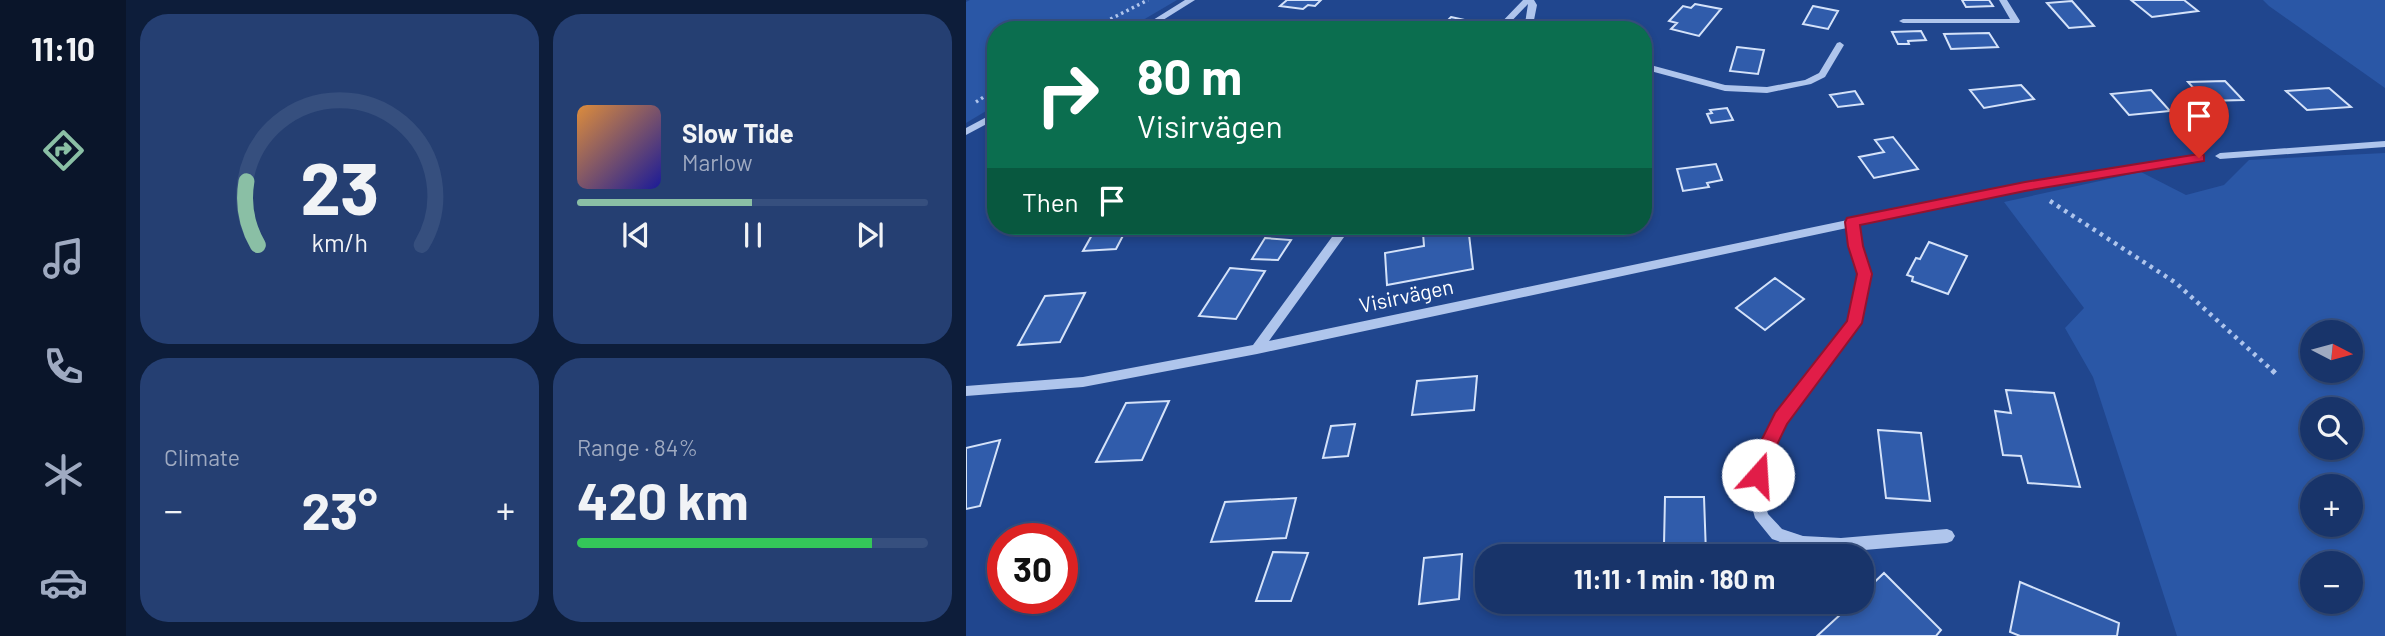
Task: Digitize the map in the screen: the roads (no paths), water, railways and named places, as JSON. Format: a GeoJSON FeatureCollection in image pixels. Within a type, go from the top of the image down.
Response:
{"type":"FeatureCollection","features":[{"type":"Feature","properties":{"kind":"street"},"geometry":{"type":"LineString","coordinates":[[1155,21],[1191,0]]}},
{"type":"Feature","properties":{"kind":"street"},"geometry":{"type":"LineString","coordinates":[[1507,21],[1529,0],[1533,5],[1530,21]]}},
{"type":"Feature","properties":{"kind":"street"},"geometry":{"type":"LineString","coordinates":[[1903,21],[2016,21],[2003,0]]}},
{"type":"Feature","properties":{"kind":"street"},"geometry":{"type":"LineString","coordinates":[[1652,68],[1725,88],[1768,90],[1808,82],[1822,75],[1840,46]]}},
{"type":"Feature","properties":{"kind":"street"},"geometry":{"type":"LineString","coordinates":[[966,132],[987,120]]}},
{"type":"Feature","properties":{"kind":"street"},"geometry":{"type":"LineString","coordinates":[[2220,156],[2385,144]]}},
{"type":"Feature","properties":{"kind":"street","name":"Visirvägen"},"geometry":{"type":"LineString","coordinates":[[966,391],[1083,382],[1257,349],[2025,186],[2199,158]]}},
{"type":"Feature","properties":{"kind":"street"},"geometry":{"type":"LineString","coordinates":[[1852,222],[1855,246],[1864,274],[1854,323],[1781,418],[1762,457],[1756,496],[1762,517],[1777,534],[1803,543],[1841,545],[1947,536]]}},
{"type":"Feature","properties":{"kind":"street"},"geometry":{"type":"LineString","coordinates":[[1257,349],[1339,235]]}}]}
